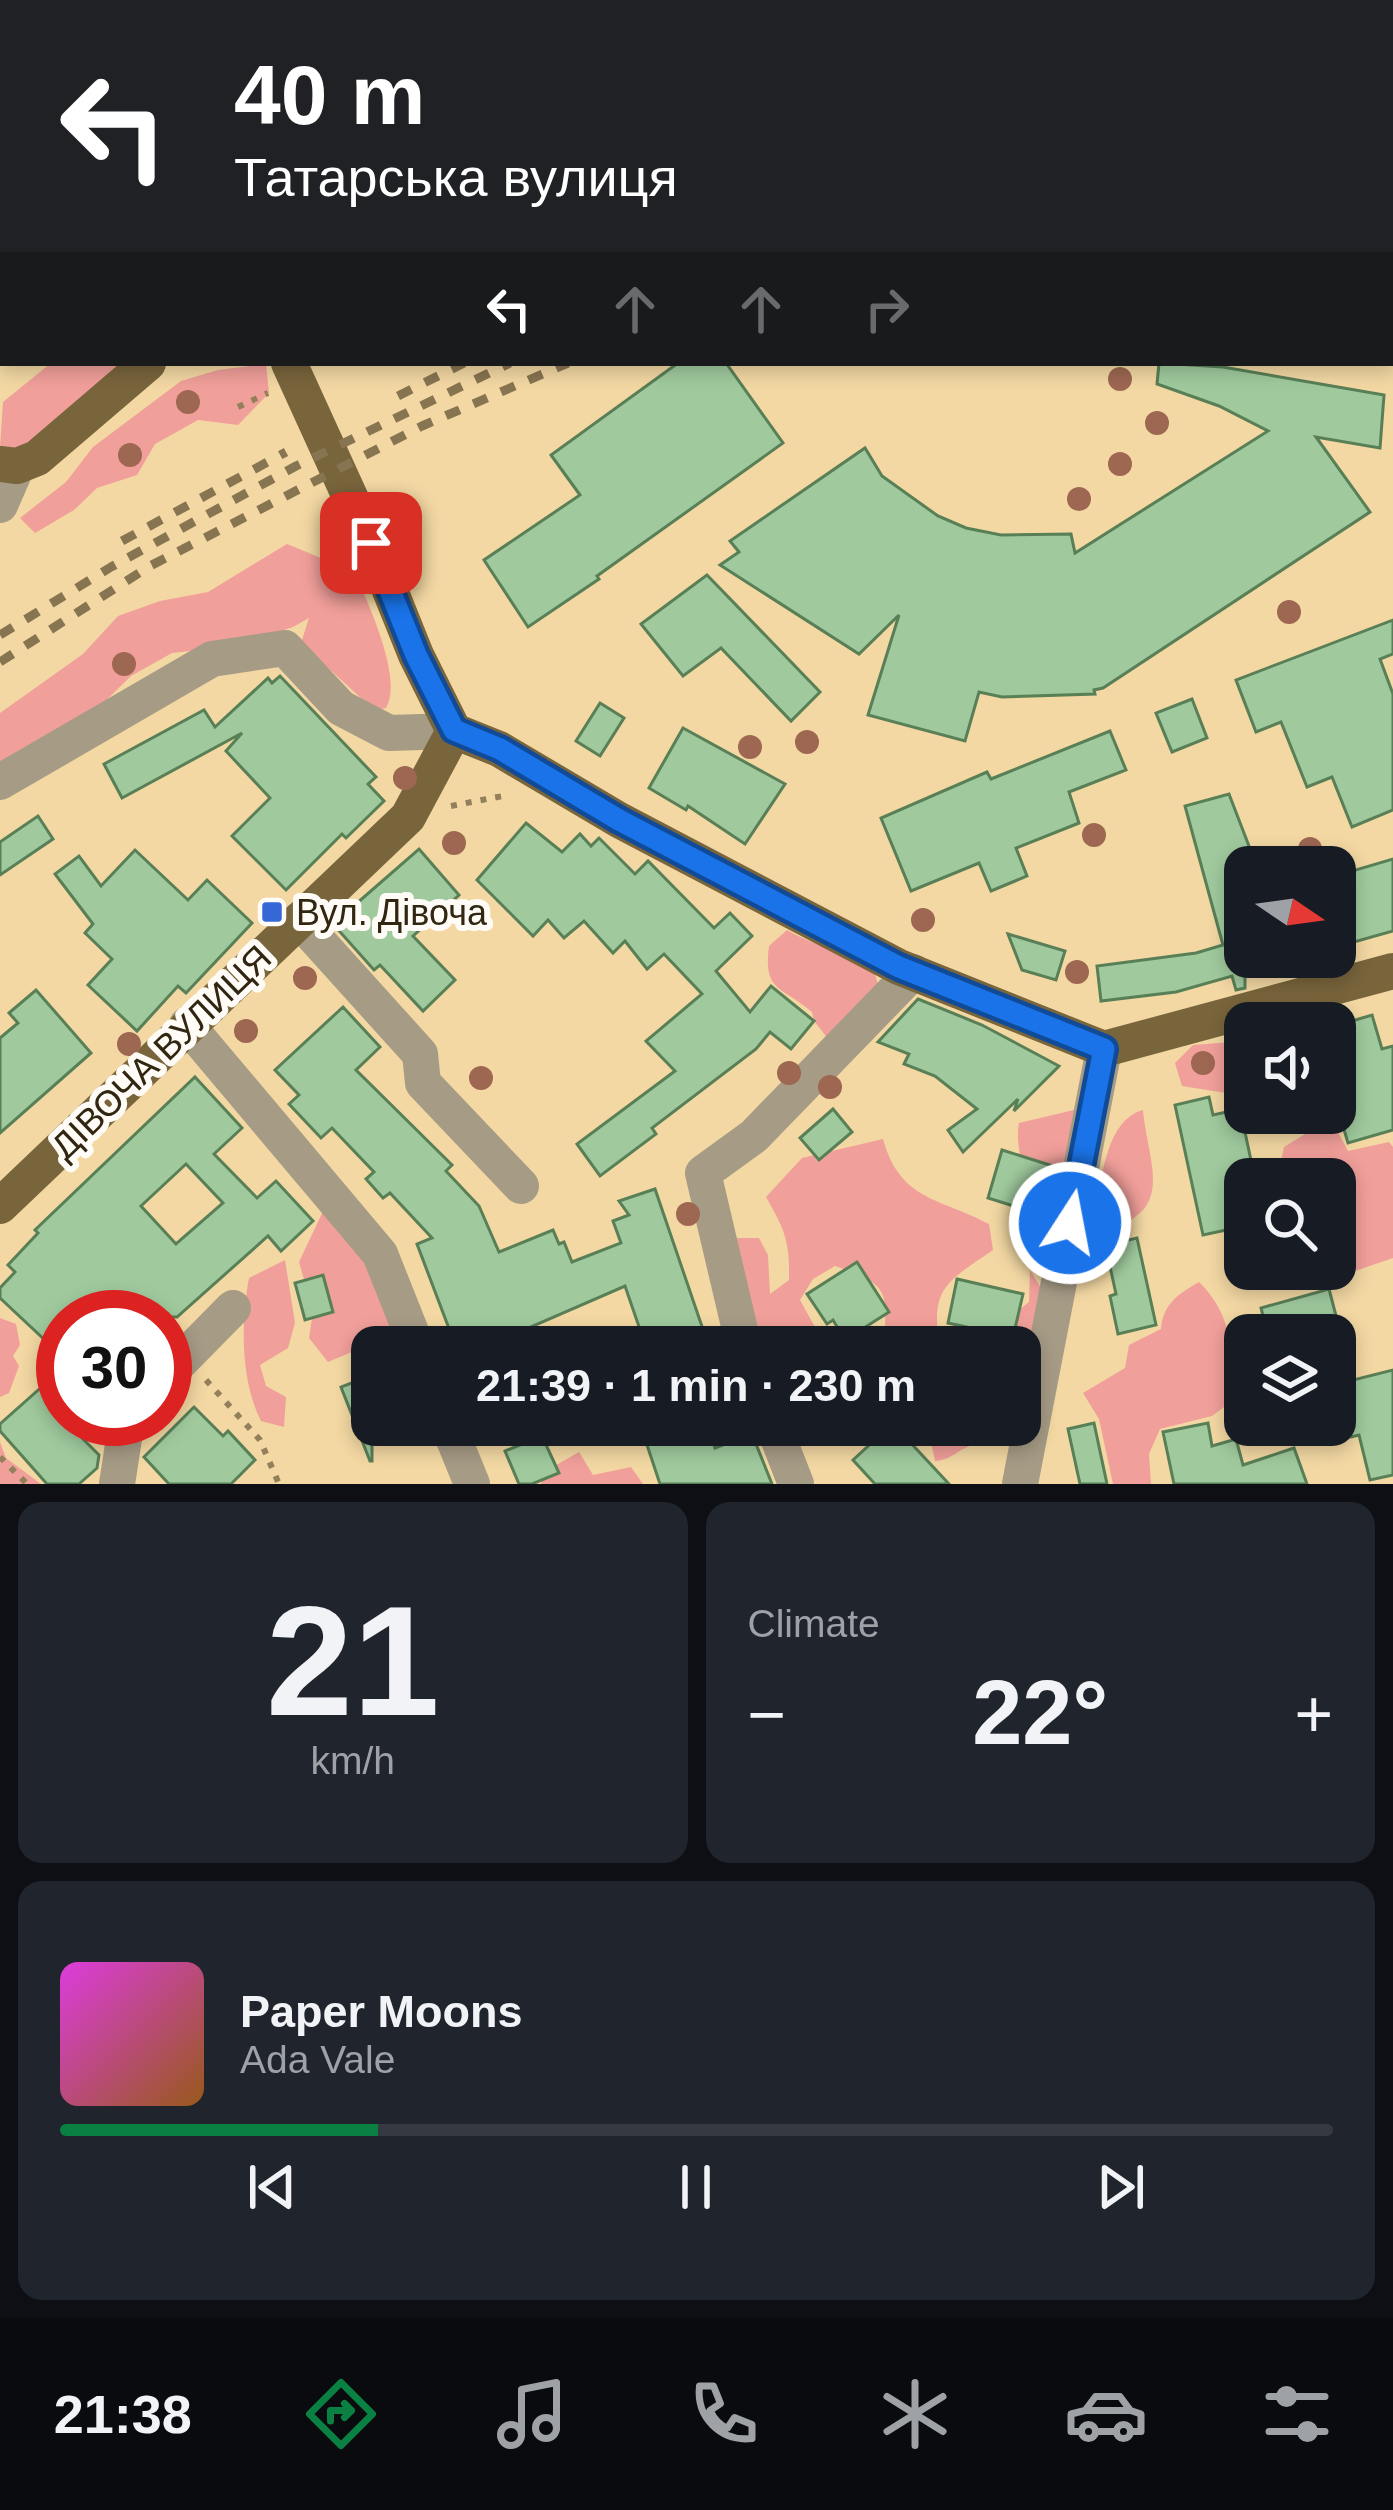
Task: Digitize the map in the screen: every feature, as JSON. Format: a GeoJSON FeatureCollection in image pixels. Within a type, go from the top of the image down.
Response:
{"type":"FeatureCollection","features":[{"type":"Feature","properties":{"kind":"main road"},"geometry":{"type":"LineString","coordinates":[[9,465],[49,449],[145,366]]}},
{"type":"Feature","properties":{"kind":"main road"},"geometry":{"type":"LineString","coordinates":[[290,366],[416,655],[454,730],[500,749],[619,820],[913,972],[1104,1049],[1393,971]]}},
{"type":"Feature","properties":{"kind":"main road","name":"ДІВОЧА ВУЛИЦЯ"},"geometry":{"type":"LineString","coordinates":[[0,1206],[408,817],[454,730]]}},
{"type":"Feature","properties":{"kind":"street"},"geometry":{"type":"LineString","coordinates":[[0,505],[9,465]]}},
{"type":"Feature","properties":{"kind":"street"},"geometry":{"type":"LineString","coordinates":[[0,782],[212,659],[285,648],[341,708],[389,733],[454,730]]}},
{"type":"Feature","properties":{"kind":"street"},"geometry":{"type":"LineString","coordinates":[[299,920],[420,1054],[423,1083],[520,1186]]}},
{"type":"Feature","properties":{"kind":"street"},"geometry":{"type":"LineString","coordinates":[[739,1326],[703,1173],[754,1136],[913,972]]}},
{"type":"Feature","properties":{"kind":"street"},"geometry":{"type":"LineString","coordinates":[[188,1025],[380,1254],[409,1326]]}},
{"type":"Feature","properties":{"kind":"street"},"geometry":{"type":"LineString","coordinates":[[1020,1484],[1104,1049]]}},
{"type":"Feature","properties":{"kind":"street"},"geometry":{"type":"LineString","coordinates":[[192,1350],[233,1308]]}},
{"type":"Feature","properties":{"kind":"street"},"geometry":{"type":"LineString","coordinates":[[117,1484],[123,1446]]}},
{"type":"Feature","properties":{"kind":"street"},"geometry":{"type":"LineString","coordinates":[[457,1446],[472,1484]]}},
{"type":"Feature","properties":{"kind":"street"},"geometry":{"type":"LineString","coordinates":[[781,1446],[796,1484]]}},
{"type":"Feature","properties":{"kind":"path"},"geometry":{"type":"LineString","coordinates":[[436,820],[452,806],[514,794]]}},
{"type":"Feature","properties":{"kind":"path"},"geometry":{"type":"LineString","coordinates":[[192,1382],[260,1440],[279,1484]]}},
{"type":"Feature","properties":{"kind":"path"},"geometry":{"type":"LineString","coordinates":[[0,1457],[27,1484]]}},
{"type":"Feature","properties":{"kind":"shaded area"},"geometry":{"type":"Polygon","coordinates":[[[47,366],[134,366],[49,454],[0,447],[3,402],[47,366]]]}},
{"type":"Feature","properties":{"kind":"shaded area"},"geometry":{"type":"Polygon","coordinates":[[[266,366],[269,393],[238,425],[198,420],[155,444],[137,475],[97,488],[74,510],[35,533],[20,518],[66,482],[93,447],[181,381],[218,370],[266,366]]]}},
{"type":"Feature","properties":{"kind":"shaded area"},"geometry":{"type":"Polygon","coordinates":[[[287,544],[338,565],[340,587],[358,579],[388,662],[386,708],[375,711],[301,643],[309,618],[236,646],[172,653],[131,676],[91,715],[0,768],[0,713],[83,654],[118,616],[160,601],[208,592],[287,544]]]}},
{"type":"Feature","properties":{"kind":"shaded area"},"geometry":{"type":"Polygon","coordinates":[[[787,930],[872,964],[879,988],[829,1040],[812,1012],[772,980],[769,946],[787,930]]]}},
{"type":"Feature","properties":{"kind":"shaded area"},"geometry":{"type":"Polygon","coordinates":[[[1224,1043],[1224,1093],[1182,1086],[1175,1063],[1193,1045],[1224,1043]]]}},
{"type":"Feature","properties":{"kind":"shaded area"},"geometry":{"type":"Polygon","coordinates":[[[1078,1109],[1074,1206],[1054,1207],[1036,1194],[1024,1171],[1019,1123],[1078,1109]]]}},
{"type":"Feature","properties":{"kind":"shaded area"},"geometry":{"type":"Polygon","coordinates":[[[1143,1110],[1152,1166],[1150,1198],[1128,1221],[1106,1228],[1096,1206],[1104,1164],[1121,1125],[1143,1110]]]}},
{"type":"Feature","properties":{"kind":"shaded area"},"geometry":{"type":"Polygon","coordinates":[[[1305,1134],[1339,1134],[1348,1151],[1389,1142],[1393,1147],[1393,1258],[1356,1271],[1356,1158],[1282,1158],[1284,1147],[1305,1134]]]}},
{"type":"Feature","properties":{"kind":"shaded area"},"geometry":{"type":"Polygon","coordinates":[[[883,1139],[890,1159],[911,1186],[989,1224],[993,1250],[946,1287],[937,1326],[886,1326],[885,1303],[877,1286],[835,1266],[813,1279],[800,1300],[814,1326],[748,1326],[733,1238],[759,1238],[768,1255],[770,1294],[789,1280],[785,1237],[766,1197],[802,1158],[883,1139]]]}},
{"type":"Feature","properties":{"kind":"shaded area"},"geometry":{"type":"Polygon","coordinates":[[[326,1205],[403,1311],[393,1326],[351,1326],[351,1352],[328,1362],[309,1338],[313,1311],[299,1262],[326,1205]]]}},
{"type":"Feature","properties":{"kind":"shaded area"},"geometry":{"type":"Polygon","coordinates":[[[285,1260],[295,1323],[288,1348],[260,1365],[266,1386],[286,1397],[284,1427],[261,1421],[254,1405],[244,1331],[249,1278],[285,1260]]]}},
{"type":"Feature","properties":{"kind":"shaded area"},"geometry":{"type":"Polygon","coordinates":[[[1030,1270],[1047,1298],[1041,1326],[1004,1326],[1004,1322],[1029,1302],[1030,1270]]]}},
{"type":"Feature","properties":{"kind":"shaded area"},"geometry":{"type":"Polygon","coordinates":[[[1199,1282],[1224,1320],[1224,1407],[1212,1416],[1160,1429],[1149,1454],[1151,1484],[1113,1484],[1099,1419],[1083,1393],[1125,1368],[1129,1345],[1161,1329],[1165,1313],[1199,1282]]]}},
{"type":"Feature","properties":{"kind":"shaded area"},"geometry":{"type":"Polygon","coordinates":[[[0,1318],[16,1324],[20,1345],[13,1356],[19,1366],[9,1393],[0,1397],[0,1318]]]}},
{"type":"Feature","properties":{"kind":"shaded area"},"geometry":{"type":"Polygon","coordinates":[[[0,1442],[6,1458],[41,1484],[0,1484],[0,1442]]]}},
{"type":"Feature","properties":{"kind":"shaded area"},"geometry":{"type":"Polygon","coordinates":[[[932,1446],[971,1446],[946,1459],[935,1461],[932,1446]]]}},
{"type":"Feature","properties":{"kind":"shaded area"},"geometry":{"type":"Polygon","coordinates":[[[579,1452],[593,1475],[631,1467],[643,1484],[541,1484],[546,1471],[579,1452]]]}},
{"type":"Feature","properties":{"kind":"building"},"geometry":{"type":"Polygon","coordinates":[[[674,366],[728,366],[783,443],[528,627],[484,560],[580,495],[551,455],[674,366]]]}},
{"type":"Feature","properties":{"kind":"building"},"geometry":{"type":"Polygon","coordinates":[[[1159,366],[1207,366],[1384,395],[1380,448],[1316,437],[1370,512],[1094,690],[1095,694],[1002,697],[979,692],[965,741],[868,715],[899,615],[859,654],[720,565],[739,552],[730,541],[865,448],[882,476],[938,516],[1001,535],[1071,534],[1075,553],[1268,431],[1219,406],[1157,384],[1159,366]]]}},
{"type":"Feature","properties":{"kind":"building"},"geometry":{"type":"Polygon","coordinates":[[[707,575],[820,692],[791,721],[721,648],[683,676],[641,624],[707,575]]]}},
{"type":"Feature","properties":{"kind":"building"},"geometry":{"type":"Polygon","coordinates":[[[1393,620],[1393,654],[1380,659],[1393,694],[1393,810],[1352,827],[1332,777],[1307,787],[1281,722],[1256,732],[1236,680],[1393,620]]]}},
{"type":"Feature","properties":{"kind":"building"},"geometry":{"type":"Polygon","coordinates":[[[280,676],[376,777],[368,784],[384,801],[346,838],[342,834],[286,890],[232,836],[270,798],[226,751],[242,733],[122,798],[104,764],[204,710],[215,727],[268,678],[272,683],[280,676]]]}},
{"type":"Feature","properties":{"kind":"building"},"geometry":{"type":"Polygon","coordinates":[[[1192,699],[1207,738],[1172,752],[1156,713],[1192,699]]]}},
{"type":"Feature","properties":{"kind":"building"},"geometry":{"type":"Polygon","coordinates":[[[600,703],[624,718],[600,756],[576,741],[600,703]]]}},
{"type":"Feature","properties":{"kind":"building"},"geometry":{"type":"Polygon","coordinates":[[[683,728],[785,784],[745,844],[688,806],[686,810],[649,788],[683,728]]]}},
{"type":"Feature","properties":{"kind":"building"},"geometry":{"type":"Polygon","coordinates":[[[1110,731],[1126,770],[1069,792],[1079,823],[1016,848],[1027,876],[991,891],[979,863],[911,891],[881,818],[987,772],[991,779],[1110,731]]]}},
{"type":"Feature","properties":{"kind":"building"},"geometry":{"type":"Polygon","coordinates":[[[1229,794],[1249,846],[1224,846],[1225,978],[1176,992],[1101,1001],[1097,966],[1223,945],[1185,806],[1229,794]]]}},
{"type":"Feature","properties":{"kind":"building"},"geometry":{"type":"Polygon","coordinates":[[[38,816],[53,839],[0,875],[0,842],[38,816]]]}},
{"type":"Feature","properties":{"kind":"building"},"geometry":{"type":"Polygon","coordinates":[[[526,823],[562,852],[580,834],[591,846],[599,838],[635,874],[648,861],[714,928],[730,913],[752,936],[716,971],[750,1012],[771,986],[814,1021],[791,1049],[770,1032],[756,1049],[652,1128],[656,1134],[600,1176],[577,1144],[675,1071],[646,1041],[702,994],[664,954],[647,969],[625,941],[613,953],[584,921],[564,938],[548,920],[533,936],[477,880],[526,823]]]}},
{"type":"Feature","properties":{"kind":"building"},"geometry":{"type":"Polygon","coordinates":[[[419,849],[459,895],[413,936],[455,980],[423,1011],[380,965],[374,970],[333,924],[419,849]]]}},
{"type":"Feature","properties":{"kind":"building"},"geometry":{"type":"Polygon","coordinates":[[[135,850],[188,900],[207,880],[252,923],[186,993],[178,986],[137,1031],[88,985],[112,959],[85,933],[93,924],[55,874],[79,856],[101,886],[135,850]]]}},
{"type":"Feature","properties":{"kind":"building"},"geometry":{"type":"Polygon","coordinates":[[[1393,859],[1393,931],[1356,941],[1356,870],[1393,859]]]}},
{"type":"Feature","properties":{"kind":"building"},"geometry":{"type":"Polygon","coordinates":[[[1008,934],[1065,951],[1056,980],[1022,970],[1008,934]]]}},
{"type":"Feature","properties":{"kind":"building"},"geometry":{"type":"Polygon","coordinates":[[[1233,978],[1245,978],[1245,988],[1236,990],[1233,978]]]}},
{"type":"Feature","properties":{"kind":"building"},"geometry":{"type":"Polygon","coordinates":[[[36,990],[91,1053],[0,1133],[0,1038],[18,1023],[9,1013],[36,990]]]}},
{"type":"Feature","properties":{"kind":"building"},"geometry":{"type":"Polygon","coordinates":[[[918,999],[982,1025],[1059,1066],[963,1152],[948,1130],[977,1109],[935,1076],[904,1064],[909,1054],[878,1042],[918,999]]]}},
{"type":"Feature","properties":{"kind":"building"},"geometry":{"type":"Polygon","coordinates":[[[343,1007],[380,1047],[356,1070],[452,1165],[446,1171],[479,1206],[499,1252],[553,1230],[572,1262],[621,1243],[613,1221],[629,1215],[619,1201],[655,1189],[702,1326],[639,1326],[625,1286],[533,1326],[448,1326],[417,1244],[432,1238],[390,1193],[383,1198],[366,1179],[374,1172],[332,1128],[321,1138],[289,1104],[299,1095],[275,1070],[343,1007]]]}},
{"type":"Feature","properties":{"kind":"building"},"geometry":{"type":"Polygon","coordinates":[[[1372,1015],[1382,1049],[1393,1046],[1393,1130],[1348,1143],[1345,1134],[1356,1134],[1356,1020],[1372,1015]]]}},
{"type":"Feature","properties":{"kind":"building"},"geometry":{"type":"Polygon","coordinates":[[[195,1077],[242,1128],[214,1154],[257,1198],[276,1181],[313,1221],[281,1251],[268,1236],[192,1304],[192,1290],[36,1290],[36,1332],[0,1298],[0,1288],[15,1272],[8,1265],[38,1233],[35,1230],[195,1077]],[[186,1164],[141,1206],[176,1244],[223,1203],[186,1164]]]}},
{"type":"Feature","properties":{"kind":"building"},"geometry":{"type":"Polygon","coordinates":[[[1209,1097],[1213,1115],[1224,1113],[1224,1134],[1245,1134],[1250,1158],[1224,1158],[1224,1230],[1203,1235],[1175,1105],[1209,1097]]]}},
{"type":"Feature","properties":{"kind":"building"},"geometry":{"type":"Polygon","coordinates":[[[833,1109],[852,1132],[819,1160],[800,1138],[833,1109]]]}},
{"type":"Feature","properties":{"kind":"building"},"geometry":{"type":"Polygon","coordinates":[[[1002,1150],[1053,1166],[1039,1214],[988,1198],[1002,1150]]]}},
{"type":"Feature","properties":{"kind":"building"},"geometry":{"type":"Polygon","coordinates":[[[1137,1238],[1156,1325],[1118,1334],[1110,1296],[1116,1294],[1109,1262],[1115,1261],[1111,1244],[1137,1238]]]}},
{"type":"Feature","properties":{"kind":"building"},"geometry":{"type":"Polygon","coordinates":[[[857,1262],[889,1312],[867,1326],[837,1326],[833,1320],[827,1324],[807,1294],[857,1262]]]}},
{"type":"Feature","properties":{"kind":"building"},"geometry":{"type":"Polygon","coordinates":[[[323,1275],[333,1312],[305,1320],[295,1283],[323,1275]]]}},
{"type":"Feature","properties":{"kind":"building"},"geometry":{"type":"Polygon","coordinates":[[[957,1279],[1023,1294],[1016,1326],[948,1323],[957,1279]]]}},
{"type":"Feature","properties":{"kind":"building"},"geometry":{"type":"Polygon","coordinates":[[[1329,1290],[1336,1314],[1263,1314],[1261,1308],[1329,1290]]]}},
{"type":"Feature","properties":{"kind":"building"},"geometry":{"type":"Polygon","coordinates":[[[1393,1370],[1393,1475],[1370,1480],[1356,1436],[1356,1379],[1393,1370]]]}},
{"type":"Feature","properties":{"kind":"building"},"geometry":{"type":"Polygon","coordinates":[[[351,1383],[351,1413],[341,1387],[351,1383]]]}},
{"type":"Feature","properties":{"kind":"building"},"geometry":{"type":"Polygon","coordinates":[[[36,1392],[36,1446],[90,1446],[99,1455],[97,1468],[79,1484],[47,1484],[0,1431],[0,1424],[36,1392]]]}},
{"type":"Feature","properties":{"kind":"building"},"geometry":{"type":"Polygon","coordinates":[[[192,1409],[223,1436],[228,1431],[255,1460],[231,1484],[169,1484],[144,1457],[155,1446],[192,1446],[192,1409]]]}},
{"type":"Feature","properties":{"kind":"building"},"geometry":{"type":"Polygon","coordinates":[[[1094,1423],[1107,1484],[1080,1484],[1068,1429],[1094,1423]]]}},
{"type":"Feature","properties":{"kind":"building"},"geometry":{"type":"Polygon","coordinates":[[[1208,1423],[1212,1446],[1238,1446],[1243,1465],[1294,1448],[1307,1484],[1174,1484],[1163,1432],[1208,1423]]]}},
{"type":"Feature","properties":{"kind":"building"},"geometry":{"type":"Polygon","coordinates":[[[547,1446],[559,1473],[519,1484],[505,1451],[547,1446]]]}},
{"type":"Feature","properties":{"kind":"building"},"geometry":{"type":"Polygon","coordinates":[[[647,1446],[757,1446],[772,1484],[660,1484],[647,1446]]]}},
{"type":"Feature","properties":{"kind":"building"},"geometry":{"type":"Polygon","coordinates":[[[868,1446],[914,1446],[949,1484],[875,1484],[853,1460],[868,1446]]]}},
{"type":"Feature","properties":{"kind":"railway"},"geometry":{"type":"LineString","coordinates":[[398,396],[458,366]]}},
{"type":"Feature","properties":{"kind":"railway"},"geometry":{"type":"LineString","coordinates":[[0,635],[111,567],[296,466],[504,366]]}},
{"type":"Feature","properties":{"kind":"railway"},"geometry":{"type":"LineString","coordinates":[[0,662],[150,566],[422,426],[561,366]]}},
{"type":"Feature","properties":{"kind":"railway"},"geometry":{"type":"LineString","coordinates":[[122,541],[286,452]]}},
{"type":"Feature","properties":{"kind":"place","name":"Вул. Дівоча"},"geometry":{"type":"Point","coordinates":[272,912]}},
{"type":"Feature","properties":{"kind":"route"},"geometry":{"type":"LineString","coordinates":[[371,543],[416,655],[454,730],[500,749],[619,820],[899,967],[1104,1049],[1070,1223]]}}]}
